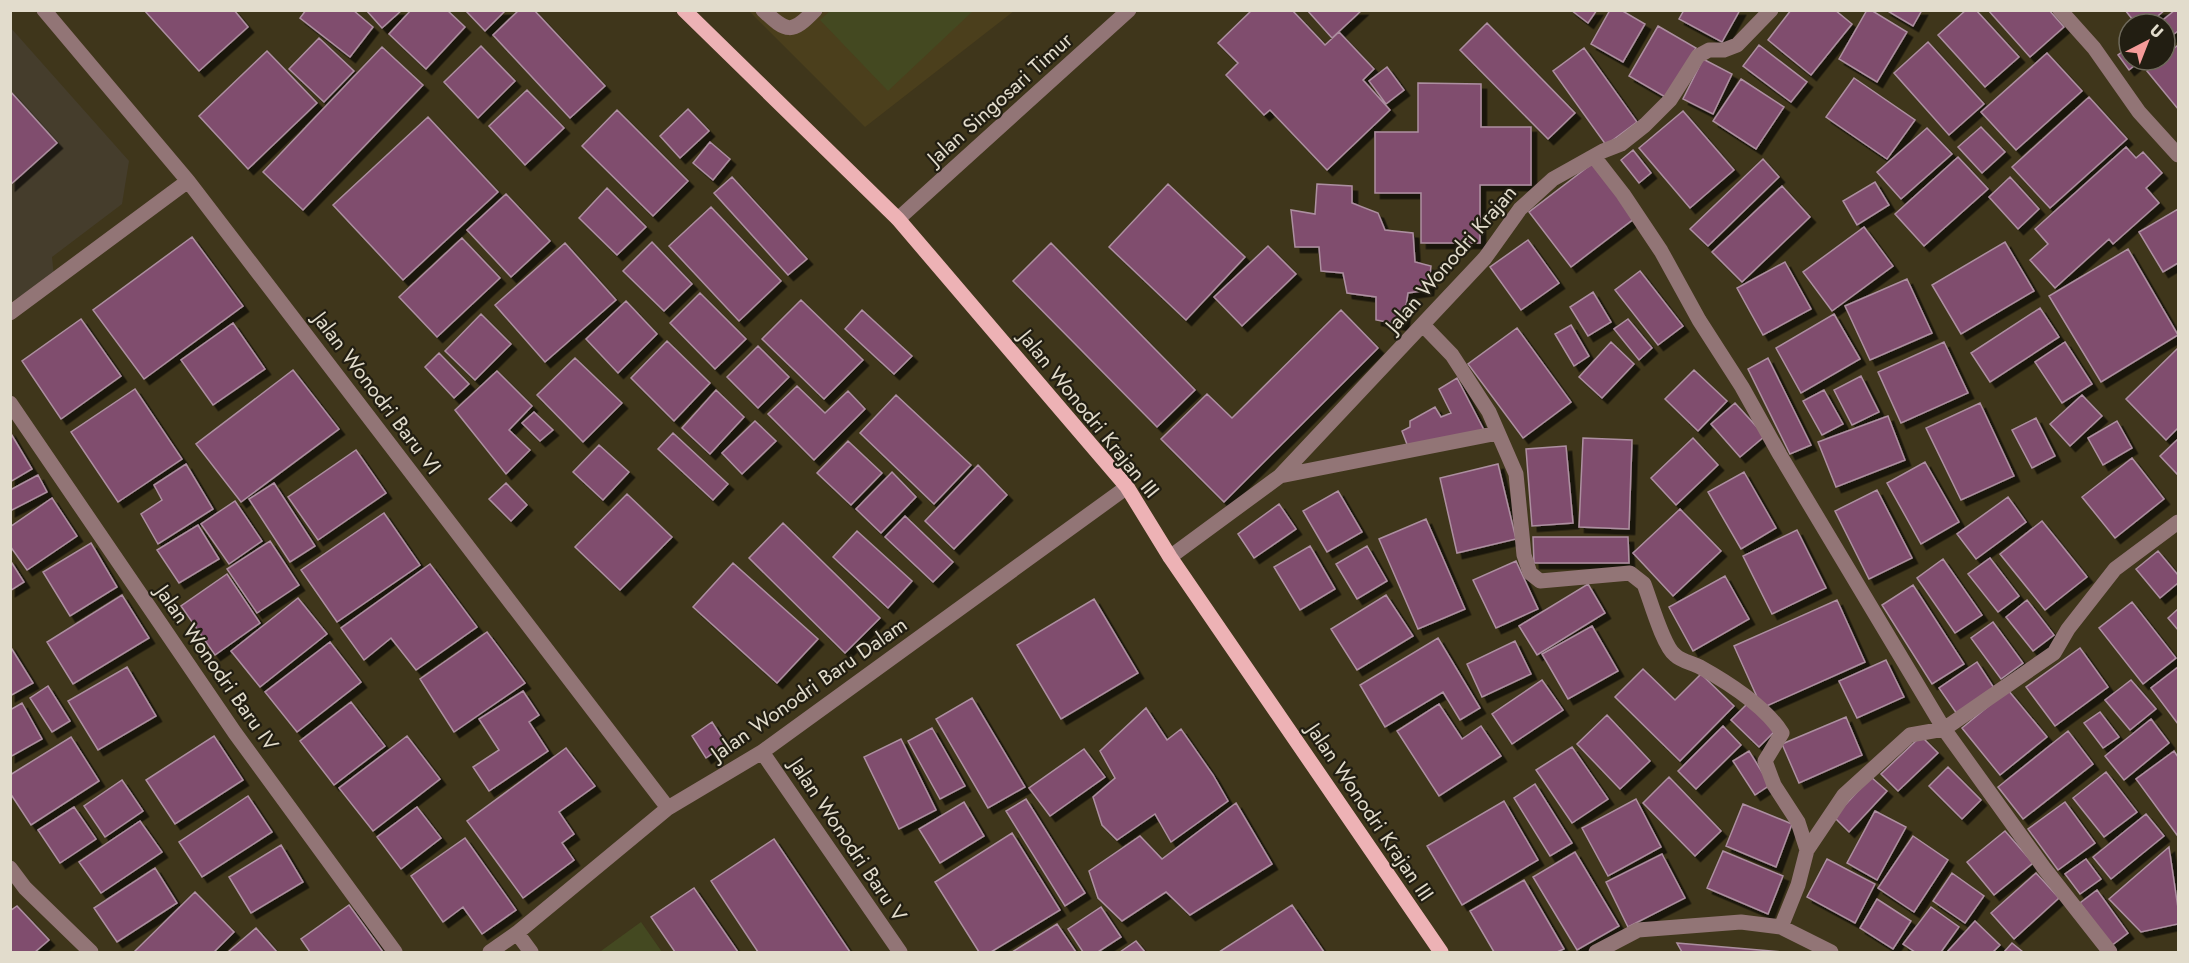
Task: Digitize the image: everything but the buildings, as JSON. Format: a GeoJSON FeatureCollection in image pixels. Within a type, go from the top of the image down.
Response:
{"type":"FeatureCollection","features":[{"type":"Feature","properties":{"kind":"main road","name":"Jalan Wonodri Krajan III"},"geometry":{"type":"LineString","coordinates":[[684,10],[898,219],[1127,487],[1170,557],[1442,952]]}},
{"type":"Feature","properties":{"kind":"street"},"geometry":{"type":"LineString","coordinates":[[10,313],[188,181],[44,10]]}},
{"type":"Feature","properties":{"kind":"street"},"geometry":{"type":"LineString","coordinates":[[764,10],[778,25],[791,28],[801,25],[815,10]]}},
{"type":"Feature","properties":{"kind":"street","name":"Jalan Singosari Timur"},"geometry":{"type":"LineString","coordinates":[[898,219],[1129,10]]}},
{"type":"Feature","properties":{"kind":"street","name":"Jalan Wonodri Krajan"},"geometry":{"type":"LineString","coordinates":[[1170,557],[1280,477],[1485,258],[1520,209],[1553,179],[1603,151],[1621,144],[1645,125],[1670,100],[1698,56],[1709,50],[1724,50],[1737,45],[1771,10]]}},
{"type":"Feature","properties":{"kind":"street"},"geometry":{"type":"LineString","coordinates":[[2060,10],[2094,48],[2139,112],[2178,155]]}},
{"type":"Feature","properties":{"kind":"street"},"geometry":{"type":"LineString","coordinates":[[1594,158],[1623,194],[1661,251],[1699,320],[1742,387],[1797,484],[1944,729],[2044,868],[2110,952]]}},
{"type":"Feature","properties":{"kind":"street","name":"Jalan Wonodri Baru VI"},"geometry":{"type":"LineString","coordinates":[[188,181],[668,807]]}},
{"type":"Feature","properties":{"kind":"street"},"geometry":{"type":"LineString","coordinates":[[1423,325],[1452,355],[1489,411],[1516,474],[1524,555],[1530,573],[1540,582],[1630,573],[1639,578],[1644,584],[1659,627],[1674,655],[1720,678],[1750,700],[1782,733],[1765,761],[1774,785],[1798,822],[1807,850]]}},
{"type":"Feature","properties":{"kind":"street","name":"Jalan Wonodri Baru IV"},"geometry":{"type":"LineString","coordinates":[[10,403],[235,733],[395,952]]}},
{"type":"Feature","properties":{"kind":"street"},"geometry":{"type":"LineString","coordinates":[[1280,477],[1498,433]]}},
{"type":"Feature","properties":{"kind":"street","name":"Jalan Wonodri Baru Dalam"},"geometry":{"type":"LineString","coordinates":[[490,952],[518,933],[668,807],[762,752],[1127,487]]}},
{"type":"Feature","properties":{"kind":"street"},"geometry":{"type":"LineString","coordinates":[[1781,927],[1798,885],[1807,850],[1844,795],[1910,735],[1944,729],[2054,653],[2068,629],[2115,569],[2178,522]]}},
{"type":"Feature","properties":{"kind":"street","name":"Jalan Wonodri Baru V"},"geometry":{"type":"LineString","coordinates":[[762,752],[900,952]]}},
{"type":"Feature","properties":{"kind":"street"},"geometry":{"type":"LineString","coordinates":[[10,868],[25,888],[91,952]]}},
{"type":"Feature","properties":{"kind":"street"},"geometry":{"type":"LineString","coordinates":[[1596,952],[1638,930],[1741,922],[1781,927],[1831,952]]}},
{"type":"Feature","properties":{"kind":"street"},"geometry":{"type":"LineString","coordinates":[[518,933],[531,952]]}},
{"type":"Feature","properties":{"kind":"shaded area"},"geometry":{"type":"Polygon","coordinates":[[[749,11],[1014,11],[865,127],[749,11]]]}},
{"type":"Feature","properties":{"kind":"shaded area"},"geometry":{"type":"Polygon","coordinates":[[[10,27],[129,161],[122,204],[52,257],[54,276],[11,302],[10,27]]]}},
{"type":"Feature","properties":{"kind":"green space"},"geometry":{"type":"Polygon","coordinates":[[[830,11],[973,11],[888,91],[820,20],[830,11]]]}},
{"type":"Feature","properties":{"kind":"green space"},"geometry":{"type":"Polygon","coordinates":[[[641,922],[662,952],[601,951],[641,922]]]}}]}
